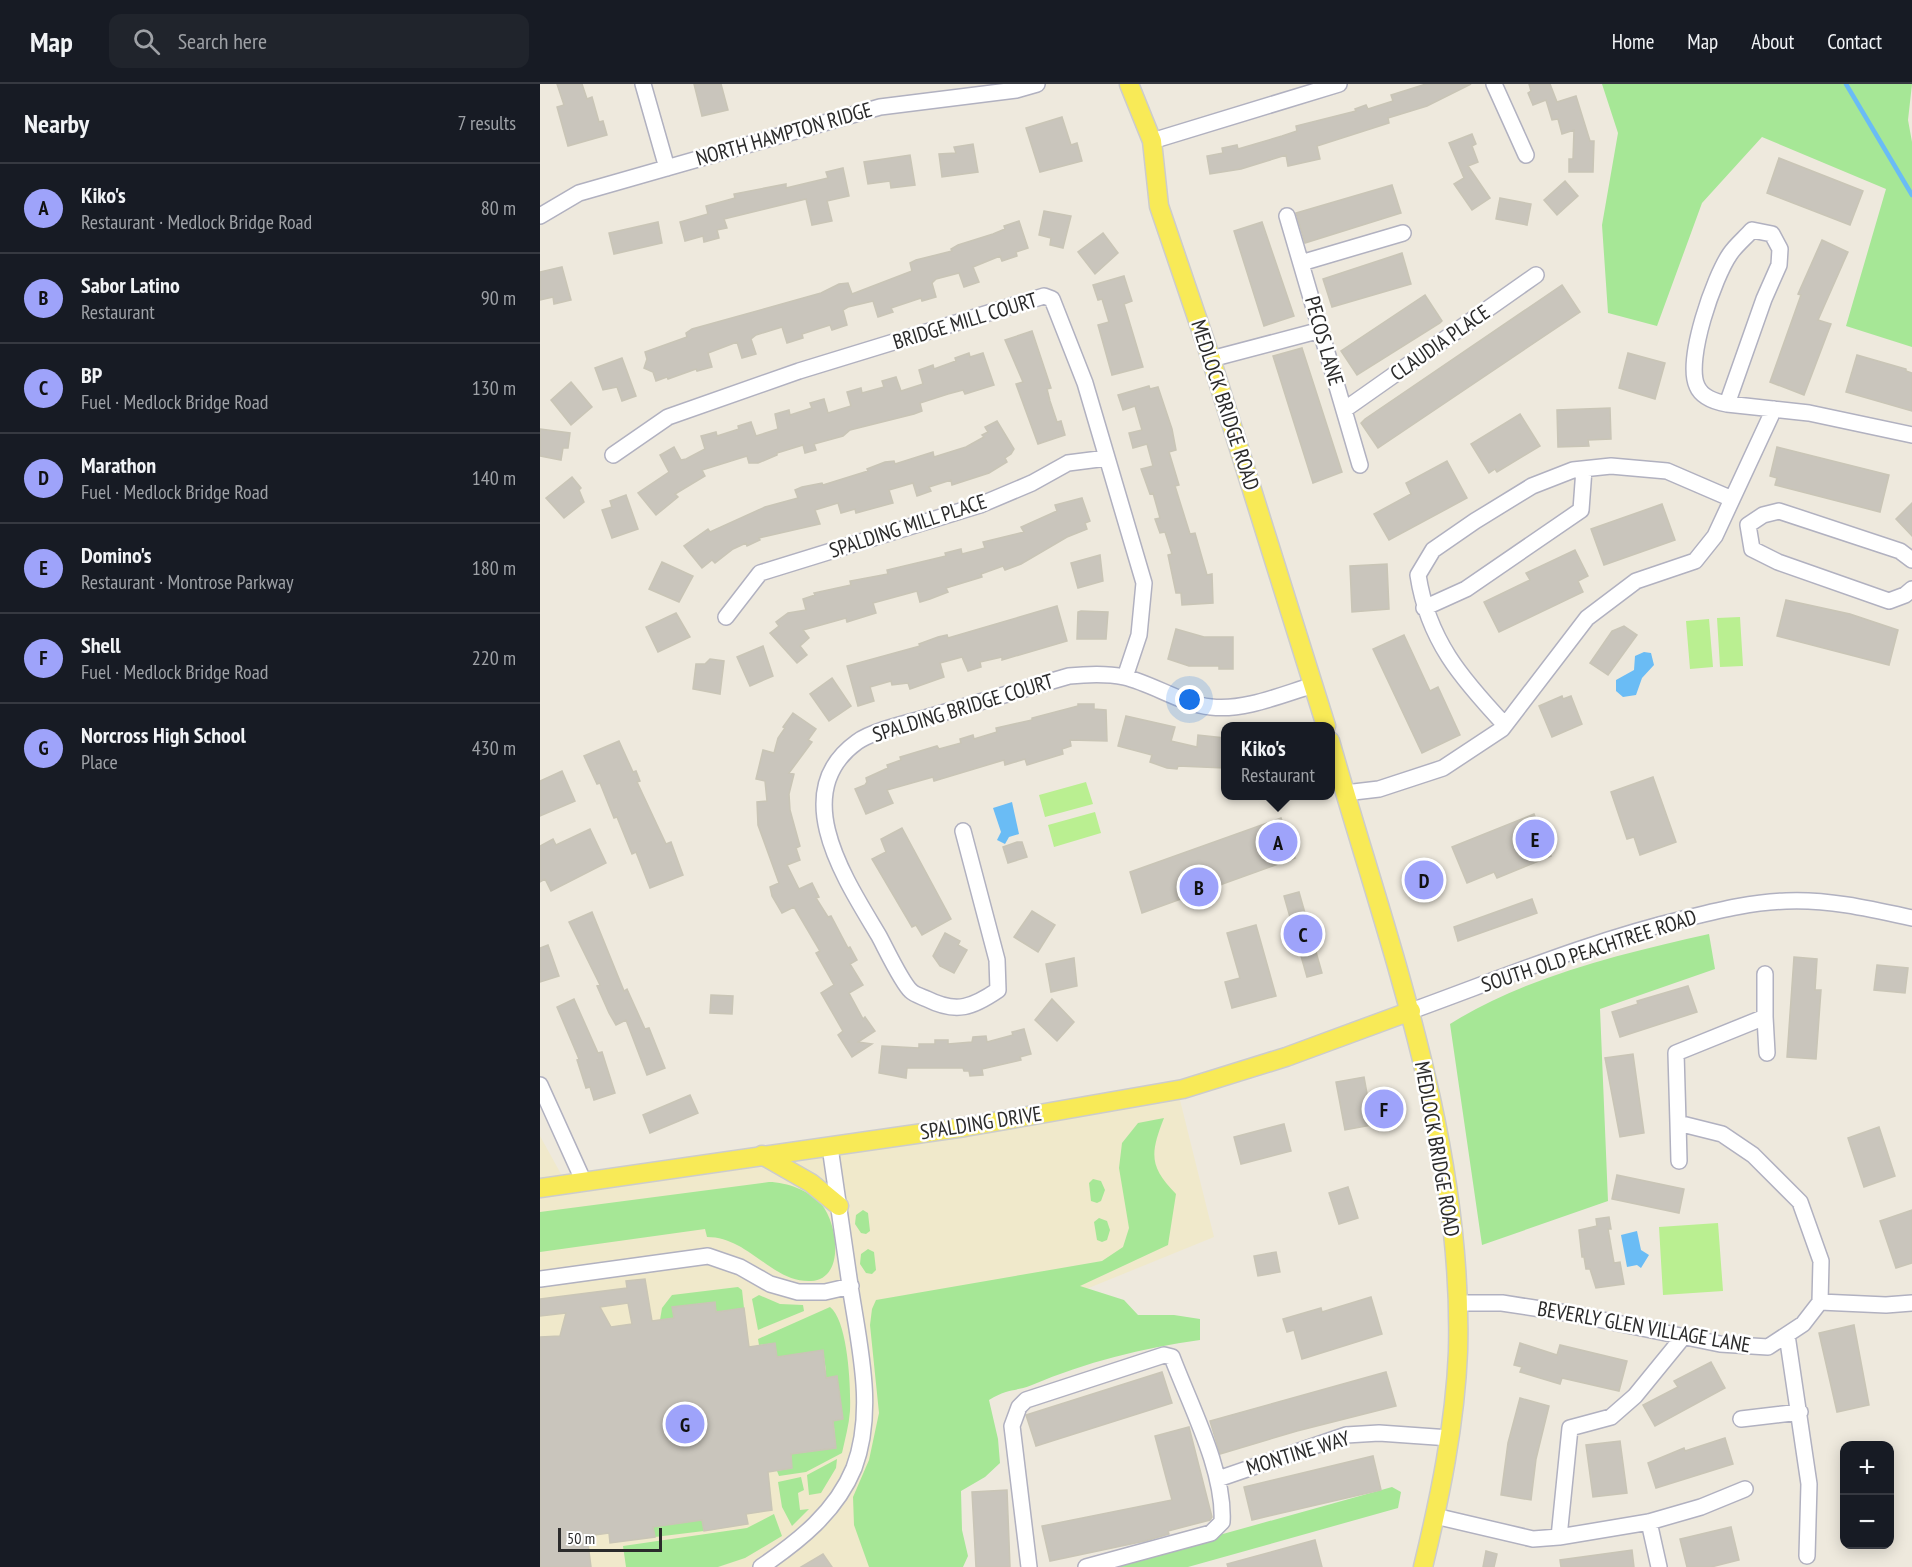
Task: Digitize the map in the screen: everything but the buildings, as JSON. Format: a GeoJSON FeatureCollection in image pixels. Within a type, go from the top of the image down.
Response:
{"type":"FeatureCollection","features":[{"type":"Feature","properties":{"kind":"main road","name":"MEDLOCK BRIDGE ROAD"},"geometry":{"type":"LineString","coordinates":[[1129,84],[1152,141],[1159,206],[1211,359],[1325,722]]}},
{"type":"Feature","properties":{"kind":"main road","name":"MEDLOCK BRIDGE ROAD"},"geometry":{"type":"LineString","coordinates":[[1335,758],[1411,1011],[1439,1135],[1449,1202],[1457,1303],[1458,1353],[1450,1438],[1436,1516],[1423,1567]]}},
{"type":"Feature","properties":{"kind":"main road","name":"SPALDING DRIVE"},"geometry":{"type":"LineString","coordinates":[[540,1188],[584,1179],[965,1127],[1184,1089],[1286,1057],[1411,1011]]}},
{"type":"Feature","properties":{"kind":"main road"},"geometry":{"type":"LineString","coordinates":[[762,1155],[811,1183],[838,1206]]}},
{"type":"Feature","properties":{"kind":"street"},"geometry":{"type":"LineString","coordinates":[[643,84],[667,168]]}},
{"type":"Feature","properties":{"kind":"street","name":"NORTH HAMPTON RIDGE"},"geometry":{"type":"LineString","coordinates":[[540,216],[579,193],[880,107],[1016,90],[1037,84]]}},
{"type":"Feature","properties":{"kind":"street"},"geometry":{"type":"LineString","coordinates":[[1152,141],[1339,84]]}},
{"type":"Feature","properties":{"kind":"street"},"geometry":{"type":"LineString","coordinates":[[1494,84],[1526,155]]}},
{"type":"Feature","properties":{"kind":"street","name":"PECOS LANE"},"geometry":{"type":"LineString","coordinates":[[1287,216],[1360,465]]}},
{"type":"Feature","properties":{"kind":"street"},"geometry":{"type":"LineString","coordinates":[[1727,404],[1764,299],[1779,265],[1780,249],[1772,234],[1752,230],[1730,254],[1701,330],[1694,363],[1697,387],[1713,402],[1727,404],[1774,409],[1858,421],[1912,435]]}},
{"type":"Feature","properties":{"kind":"street"},"geometry":{"type":"LineString","coordinates":[[1301,262],[1403,233]]}},
{"type":"Feature","properties":{"kind":"street","name":"CLAUDIA PLACE"},"geometry":{"type":"LineString","coordinates":[[1344,410],[1536,275]]}},
{"type":"Feature","properties":{"kind":"street","name":"BRIDGE MILL COURT"},"geometry":{"type":"LineString","coordinates":[[613,455],[668,417],[799,371],[1044,296],[1052,299],[1085,383],[1144,583],[1139,635],[1125,678]]}},
{"type":"Feature","properties":{"kind":"street"},"geometry":{"type":"LineString","coordinates":[[1211,359],[1321,330]]}},
{"type":"Feature","properties":{"kind":"street"},"geometry":{"type":"LineString","coordinates":[[1345,793],[1379,789],[1443,768],[1504,725],[1587,618],[1636,581],[1695,561],[1715,536],[1774,409]]}},
{"type":"Feature","properties":{"kind":"street","name":"SPALDING MILL PLACE"},"geometry":{"type":"LineString","coordinates":[[726,617],[760,573],[980,505],[1032,483],[1068,463],[1107,458]]}},
{"type":"Feature","properties":{"kind":"street"},"geometry":{"type":"LineString","coordinates":[[1504,725],[1468,686],[1441,647],[1424,608],[1418,575],[1433,550],[1532,486],[1573,470],[1611,466],[1667,471],[1732,499]]}},
{"type":"Feature","properties":{"kind":"street"},"geometry":{"type":"LineString","coordinates":[[1424,608],[1466,589],[1581,510],[1584,469]]}},
{"type":"Feature","properties":{"kind":"street"},"geometry":{"type":"LineString","coordinates":[[1723,519],[1748,525],[1763,515],[1779,511],[1900,551],[1912,560]]}},
{"type":"Feature","properties":{"kind":"street"},"geometry":{"type":"LineString","coordinates":[[1748,525],[1752,549],[1778,562],[1889,601],[1905,595],[1912,588]]}},
{"type":"Feature","properties":{"kind":"street","name":"SPALDING BRIDGE COURT"},"geometry":{"type":"LineString","coordinates":[[963,831],[997,960],[998,990],[976,1004],[958,1007],[941,1006],[911,991],[861,906],[829,844],[824,819],[824,791],[837,763],[857,741],[905,724],[1069,676],[1095,674],[1125,678],[1199,705],[1215,708],[1254,702],[1314,685]]}},
{"type":"Feature","properties":{"kind":"street","name":"SOUTH OLD PEACHTREE ROAD"},"geometry":{"type":"LineString","coordinates":[[1411,1011],[1564,954],[1654,926],[1736,906],[1787,901],[1840,904],[1912,918]]}},
{"type":"Feature","properties":{"kind":"street"},"geometry":{"type":"LineString","coordinates":[[1765,974],[1767,1053]]}},
{"type":"Feature","properties":{"kind":"street"},"geometry":{"type":"LineString","coordinates":[[1679,1161],[1676,1053],[1765,1017]]}},
{"type":"Feature","properties":{"kind":"street"},"geometry":{"type":"LineString","coordinates":[[540,1085],[584,1179]]}},
{"type":"Feature","properties":{"kind":"street"},"geometry":{"type":"LineString","coordinates":[[1678,1123],[1722,1134],[1754,1155],[1800,1202],[1821,1261],[1820,1302],[1912,1303]]}},
{"type":"Feature","properties":{"kind":"street"},"geometry":{"type":"LineString","coordinates":[[761,1567],[804,1537],[834,1505],[854,1468],[865,1424],[863,1370],[830,1146]]}},
{"type":"Feature","properties":{"kind":"street"},"geometry":{"type":"LineString","coordinates":[[540,1279],[708,1257],[740,1267],[770,1284],[798,1292],[825,1292],[850,1286]]}},
{"type":"Feature","properties":{"kind":"street","name":"BEVERLY GLEN VILLAGE LANE"},"geometry":{"type":"LineString","coordinates":[[1457,1303],[1502,1303],[1720,1344],[1768,1347],[1803,1324],[1820,1302]]}},
{"type":"Feature","properties":{"kind":"street"},"geometry":{"type":"LineString","coordinates":[[1787,1335],[1809,1484],[1807,1556]]}},
{"type":"Feature","properties":{"kind":"street"},"geometry":{"type":"LineString","coordinates":[[1559,1537],[1570,1428],[1611,1417],[1635,1396],[1684,1336]]}},
{"type":"Feature","properties":{"kind":"street"},"geometry":{"type":"LineString","coordinates":[[1029,1567],[1012,1426],[1019,1407],[1026,1400],[1164,1355],[1172,1357],[1218,1479],[1223,1504],[1222,1522],[1211,1533],[1086,1567]]}},
{"type":"Feature","properties":{"kind":"street"},"geometry":{"type":"LineString","coordinates":[[1741,1419],[1800,1412]]}},
{"type":"Feature","properties":{"kind":"street","name":"MONTINE WAY"},"geometry":{"type":"LineString","coordinates":[[1218,1479],[1346,1436],[1378,1433],[1450,1438]]}},
{"type":"Feature","properties":{"kind":"street"},"geometry":{"type":"LineString","coordinates":[[1436,1516],[1533,1539],[1559,1537],[1649,1522],[1701,1507],[1746,1489]]}},
{"type":"Feature","properties":{"kind":"street"},"geometry":{"type":"LineString","coordinates":[[1649,1522],[1659,1567]]}},
{"type":"Feature","properties":{"kind":"shaded area"},"geometry":{"type":"Polygon","coordinates":[[[1178,1092],[1214,1237],[1015,1318],[908,1567],[540,1567],[540,1136],[566,1183],[1178,1092]]]}},
{"type":"Feature","properties":{"kind":"green space"},"geometry":{"type":"Polygon","coordinates":[[[1602,84],[1912,84],[1908,120],[1912,142],[1912,347],[1846,326],[1886,189],[1762,137],[1702,203],[1657,326],[1608,313],[1602,225],[1618,133],[1602,84]]]}},
{"type":"Feature","properties":{"kind":"green space"},"geometry":{"type":"Polygon","coordinates":[[[1740,617],[1743,666],[1720,667],[1717,618],[1740,617]]]}},
{"type":"Feature","properties":{"kind":"green space"},"geometry":{"type":"Polygon","coordinates":[[[1709,619],[1713,667],[1690,669],[1686,621],[1709,619]]]}},
{"type":"Feature","properties":{"kind":"green space"},"geometry":{"type":"Polygon","coordinates":[[[1086,782],[1093,804],[1045,817],[1039,795],[1086,782]]]}},
{"type":"Feature","properties":{"kind":"green space"},"geometry":{"type":"Polygon","coordinates":[[[1095,812],[1101,833],[1054,847],[1048,825],[1095,812]]]}},
{"type":"Feature","properties":{"kind":"green space"},"geometry":{"type":"Polygon","coordinates":[[[1709,934],[1715,969],[1600,1009],[1608,1201],[1482,1245],[1450,1024],[1510,993],[1575,968],[1709,934]]]}},
{"type":"Feature","properties":{"kind":"green space"},"geometry":{"type":"Polygon","coordinates":[[[1164,1118],[1156,1141],[1155,1159],[1161,1175],[1176,1194],[1168,1245],[1080,1286],[1124,1300],[1138,1315],[1174,1315],[1200,1319],[1200,1340],[1157,1347],[1094,1363],[989,1400],[998,1439],[1000,1463],[985,1477],[961,1491],[962,1530],[968,1556],[963,1567],[869,1567],[854,1525],[853,1497],[869,1460],[879,1413],[870,1325],[876,1300],[1102,1261],[1123,1247],[1129,1228],[1119,1168],[1122,1143],[1138,1123],[1164,1118]]]}},
{"type":"Feature","properties":{"kind":"green space"},"geometry":{"type":"Polygon","coordinates":[[[1093,1179],[1101,1181],[1105,1190],[1101,1201],[1097,1203],[1091,1201],[1089,1183],[1093,1179]]]}},
{"type":"Feature","properties":{"kind":"green space"},"geometry":{"type":"Polygon","coordinates":[[[769,1182],[791,1186],[805,1192],[817,1200],[827,1213],[832,1224],[835,1249],[830,1271],[822,1278],[811,1281],[797,1280],[784,1275],[735,1244],[707,1237],[705,1229],[540,1252],[540,1212],[769,1182]]]}},
{"type":"Feature","properties":{"kind":"green space"},"geometry":{"type":"Polygon","coordinates":[[[863,1210],[868,1213],[870,1231],[866,1234],[861,1233],[855,1224],[856,1215],[863,1210]]]}},
{"type":"Feature","properties":{"kind":"green space"},"geometry":{"type":"Polygon","coordinates":[[[1099,1218],[1107,1221],[1110,1230],[1107,1240],[1102,1242],[1097,1240],[1094,1222],[1099,1218]]]}},
{"type":"Feature","properties":{"kind":"green space"},"geometry":{"type":"Polygon","coordinates":[[[1718,1223],[1723,1291],[1663,1295],[1659,1227],[1718,1223]]]}},
{"type":"Feature","properties":{"kind":"green space"},"geometry":{"type":"Polygon","coordinates":[[[868,1249],[874,1252],[876,1270],[872,1274],[866,1273],[860,1264],[861,1254],[868,1249]]]}},
{"type":"Feature","properties":{"kind":"green space"},"geometry":{"type":"Polygon","coordinates":[[[738,1287],[742,1290],[744,1308],[723,1311],[717,1317],[715,1302],[673,1307],[675,1323],[660,1320],[662,1308],[672,1295],[738,1287]]]}},
{"type":"Feature","properties":{"kind":"green space"},"geometry":{"type":"Polygon","coordinates":[[[759,1295],[780,1304],[803,1305],[804,1311],[758,1330],[752,1299],[759,1295]]]}},
{"type":"Feature","properties":{"kind":"green space"},"geometry":{"type":"Polygon","coordinates":[[[830,1307],[841,1326],[849,1371],[850,1411],[842,1453],[806,1472],[779,1476],[777,1471],[792,1468],[791,1454],[836,1448],[834,1428],[829,1421],[843,1419],[822,1379],[822,1372],[826,1371],[823,1351],[777,1357],[775,1343],[759,1345],[758,1339],[830,1307]]]}},
{"type":"Feature","properties":{"kind":"green space"},"geometry":{"type":"Polygon","coordinates":[[[837,1459],[836,1468],[821,1493],[809,1495],[807,1475],[837,1459]]]}},
{"type":"Feature","properties":{"kind":"green space"},"geometry":{"type":"Polygon","coordinates":[[[801,1477],[804,1490],[798,1493],[800,1510],[809,1509],[792,1526],[782,1507],[778,1482],[801,1477]]]}},
{"type":"Feature","properties":{"kind":"green space"},"geometry":{"type":"Polygon","coordinates":[[[1392,1487],[1401,1492],[1398,1508],[1188,1567],[1104,1567],[1392,1487]]]}},
{"type":"Feature","properties":{"kind":"green space"},"geometry":{"type":"Polygon","coordinates":[[[774,1514],[782,1536],[745,1558],[718,1567],[626,1567],[623,1546],[747,1528],[774,1514]]]}},
{"type":"Feature","properties":{"kind":"green space"},"geometry":{"type":"Polygon","coordinates":[[[702,1520],[704,1531],[655,1537],[653,1527],[702,1520]]]}},
{"type":"Feature","properties":{"kind":"water"},"geometry":{"type":"Polygon","coordinates":[[[1644,652],[1651,653],[1654,665],[1642,678],[1636,695],[1623,697],[1616,691],[1616,680],[1634,670],[1635,656],[1644,652]]]}},
{"type":"Feature","properties":{"kind":"water"},"geometry":{"type":"Polygon","coordinates":[[[1012,802],[1019,834],[1009,837],[1005,844],[997,840],[1001,832],[993,808],[1012,802]]]}},
{"type":"Feature","properties":{"kind":"water"},"geometry":{"type":"Polygon","coordinates":[[[1637,1231],[1641,1250],[1649,1255],[1641,1268],[1637,1265],[1627,1267],[1621,1235],[1637,1231]]]}},
{"type":"Feature","properties":{"kind":"waterway"},"geometry":{"type":"LineString","coordinates":[[1846,84],[1912,195]]}},
{"type":"Feature","properties":{"kind":"place","name":"Domino's"},"geometry":{"type":"Point","coordinates":[1535,839]}},
{"type":"Feature","properties":{"kind":"place","name":"Kiko's"},"geometry":{"type":"Point","coordinates":[1278,842]}},
{"type":"Feature","properties":{"kind":"place","name":"Marathon"},"geometry":{"type":"Point","coordinates":[1424,880]}},
{"type":"Feature","properties":{"kind":"place","name":"Sabor Latino"},"geometry":{"type":"Point","coordinates":[1199,887]}},
{"type":"Feature","properties":{"kind":"place","name":"BP"},"geometry":{"type":"Point","coordinates":[1303,934]}},
{"type":"Feature","properties":{"kind":"place","name":"Shell"},"geometry":{"type":"Point","coordinates":[1384,1109]}},
{"type":"Feature","properties":{"kind":"place","name":"Norcross High School"},"geometry":{"type":"Point","coordinates":[685,1424]}}]}
